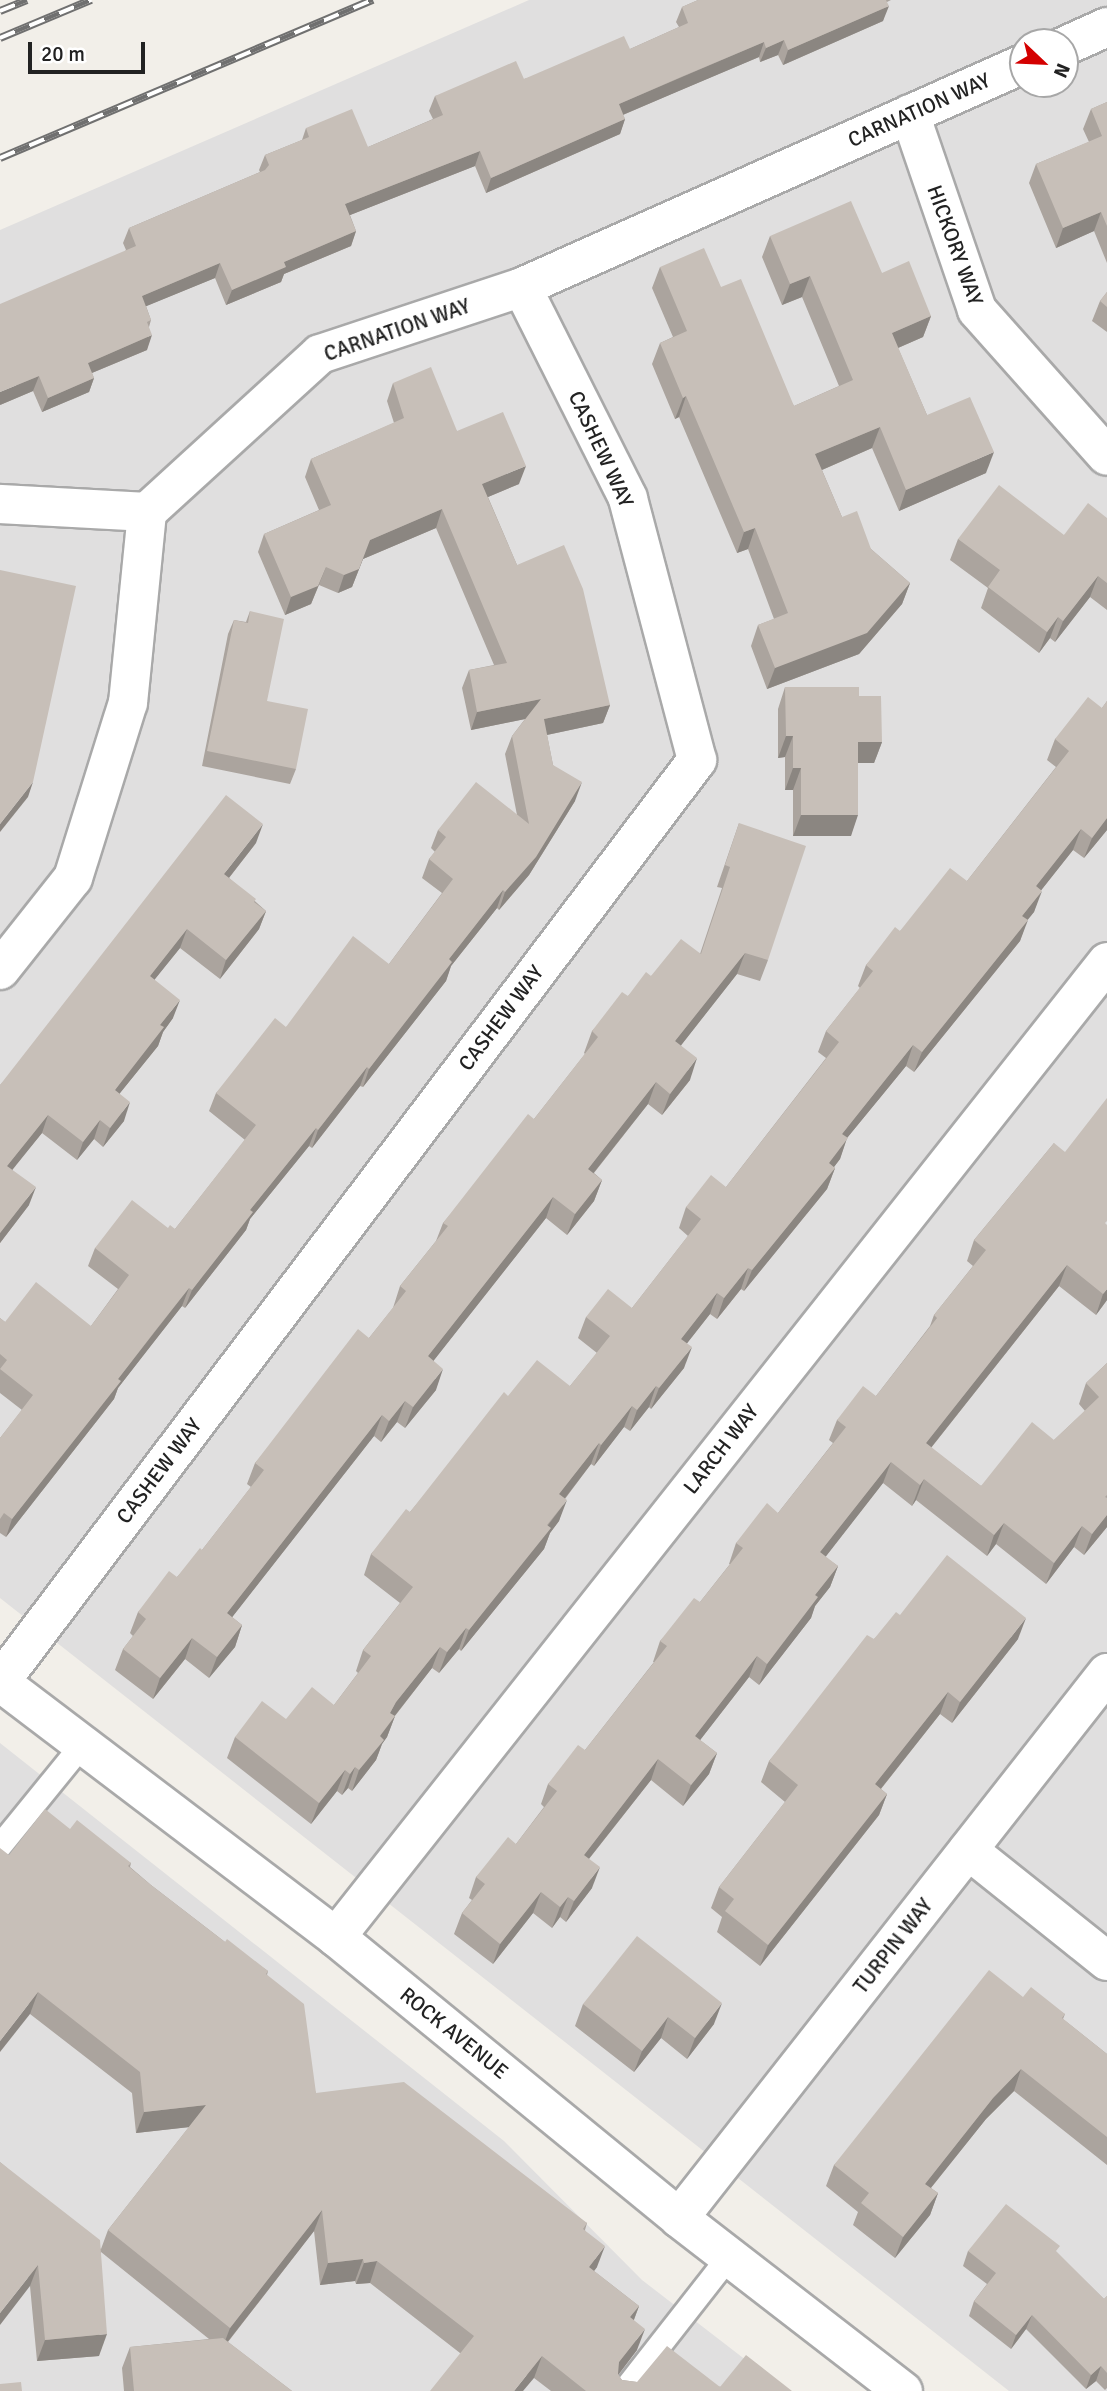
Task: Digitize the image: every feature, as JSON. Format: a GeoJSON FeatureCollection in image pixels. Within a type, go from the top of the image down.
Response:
{"type":"FeatureCollection","features":[{"type":"Feature","properties":{"kind":"street"},"geometry":{"type":"LineString","coordinates":[[1079,40],[1107,27]]}},
{"type":"Feature","properties":{"kind":"street","name":"CARNATION WAY"},"geometry":{"type":"LineString","coordinates":[[148,512],[320,354],[522,287],[1009,70]]}},
{"type":"Feature","properties":{"kind":"street","name":"HICKORY WAY"},"geometry":{"type":"LineString","coordinates":[[910,114],[977,310],[1107,456]]}},
{"type":"Feature","properties":{"kind":"street","name":"CASHEW WAY"},"geometry":{"type":"LineString","coordinates":[[0,1682],[697,760],[628,498],[522,287]]}},
{"type":"Feature","properties":{"kind":"street"},"geometry":{"type":"LineString","coordinates":[[0,504],[148,512],[128,703],[73,878],[0,970]]}},
{"type":"Feature","properties":{"kind":"street","name":"LARCH WAY"},"geometry":{"type":"LineString","coordinates":[[336,1937],[1107,962]]}},
{"type":"Feature","properties":{"kind":"street","name":"TURPIN WAY"},"geometry":{"type":"LineString","coordinates":[[679,2218],[1107,1673]]}},
{"type":"Feature","properties":{"kind":"street","name":"ROCK AVENUE"},"geometry":{"type":"LineString","coordinates":[[0,1682],[336,1937],[679,2218],[903,2391]]}},
{"type":"Feature","properties":{"kind":"street"},"geometry":{"type":"LineString","coordinates":[[968,1850],[1107,1961]]}},
{"type":"Feature","properties":{"kind":"lane"},"geometry":{"type":"LineString","coordinates":[[0,1845],[82,1744]]}},
{"type":"Feature","properties":{"kind":"lane"},"geometry":{"type":"LineString","coordinates":[[623,2391],[728,2256]]}},
{"type":"Feature","properties":{"kind":"shaded area"},"geometry":{"type":"Polygon","coordinates":[[[529,0],[1107,0],[1107,2391],[1009,2391],[0,1598],[0,230],[529,0]]]}},
{"type":"Feature","properties":{"kind":"shaded area"},"geometry":{"type":"Polygon","coordinates":[[[0,1743],[504,2141],[642,2280],[786,2391],[0,2391],[0,1743]]]}},
{"type":"Feature","properties":{"kind":"building"},"geometry":{"type":"Polygon","coordinates":[[[698,0],[886,0],[889,6],[788,50],[784,40],[766,48],[764,42],[681,77],[619,104],[625,119],[491,178],[480,151],[345,204],[356,231],[284,262],[286,267],[232,290],[220,263],[142,296],[151,320],[147,322],[152,335],[88,363],[94,378],[48,398],[39,376],[0,392],[0,304],[136,246],[129,228],[265,170],[269,165],[265,155],[309,137],[306,128],[352,109],[368,147],[443,115],[435,96],[516,61],[524,79],[624,36],[630,49],[688,23],[682,7],[698,0]]]}},
{"type":"Feature","properties":{"kind":"building"},"geometry":{"type":"Polygon","coordinates":[[[1107,102],[1107,226],[1101,212],[1063,228],[1036,164],[1102,136],[1091,109],[1107,102]]]}},
{"type":"Feature","properties":{"kind":"building"},"geometry":{"type":"Polygon","coordinates":[[[851,201],[882,273],[909,261],[931,316],[892,333],[927,415],[970,397],[994,452],[906,490],[880,427],[815,454],[842,517],[857,511],[871,549],[910,583],[867,633],[775,668],[758,625],[788,613],[755,528],[744,532],[686,396],[683,398],[660,343],[687,331],[660,267],[704,248],[721,287],[741,279],[794,406],[853,380],[810,276],[790,284],[770,236],[851,201]]]}},
{"type":"Feature","properties":{"kind":"building"},"geometry":{"type":"Polygon","coordinates":[[[1107,292],[1107,307],[1100,301],[1107,292]]]}},
{"type":"Feature","properties":{"kind":"building"},"geometry":{"type":"Polygon","coordinates":[[[431,367],[457,431],[503,412],[526,466],[482,484],[517,565],[564,545],[583,589],[610,705],[544,719],[553,765],[582,782],[536,857],[505,892],[503,890],[449,959],[452,962],[369,1069],[367,1067],[250,1210],[253,1212],[192,1290],[189,1288],[155,1331],[118,1379],[121,1381],[12,1519],[4,1513],[0,1519],[0,1438],[33,1395],[0,1369],[7,1360],[0,1354],[0,1318],[5,1322],[36,1282],[91,1326],[129,1275],[95,1248],[132,1200],[168,1228],[170,1225],[175,1229],[256,1125],[216,1093],[275,1018],[286,1027],[353,936],[389,964],[453,879],[429,859],[446,837],[438,830],[476,782],[529,824],[512,736],[541,699],[477,712],[469,670],[507,663],[442,509],[370,540],[359,569],[344,575],[326,567],[318,586],[291,597],[264,534],[331,505],[311,459],[404,418],[393,383],[431,367]]]}},
{"type":"Feature","properties":{"kind":"building"},"geometry":{"type":"Polygon","coordinates":[[[999,485],[1064,535],[1088,503],[1107,518],[1107,583],[1098,576],[1063,621],[1058,617],[1047,632],[988,587],[1000,570],[958,539],[999,485]]]}},
{"type":"Feature","properties":{"kind":"building"},"geometry":{"type":"Polygon","coordinates":[[[0,570],[76,586],[33,782],[0,824],[0,570]]]}},
{"type":"Feature","properties":{"kind":"building"},"geometry":{"type":"Polygon","coordinates":[[[250,611],[284,619],[267,701],[308,709],[296,769],[207,751],[234,620],[248,623],[250,611]]]}},
{"type":"Feature","properties":{"kind":"building"},"geometry":{"type":"Polygon","coordinates":[[[785,687],[859,687],[859,696],[881,696],[882,742],[858,742],[858,815],[801,815],[801,768],[793,768],[793,736],[786,736],[785,687]]]}},
{"type":"Feature","properties":{"kind":"building"},"geometry":{"type":"Polygon","coordinates":[[[1088,697],[1102,708],[1107,701],[1107,818],[1092,838],[1081,829],[1036,886],[1042,891],[1022,916],[1028,920],[922,1052],[913,1045],[842,1134],[848,1138],[829,1163],[835,1168],[752,1270],[748,1268],[724,1298],[717,1293],[681,1339],[692,1347],[659,1388],[656,1386],[637,1410],[632,1406],[559,1494],[567,1500],[547,1525],[551,1528],[469,1630],[466,1628],[447,1652],[440,1647],[396,1702],[390,1713],[395,1716],[380,1736],[384,1740],[359,1770],[355,1767],[350,1774],[345,1770],[319,1803],[235,1737],[262,1701],[286,1719],[312,1687],[334,1705],[371,1656],[363,1650],[413,1587],[371,1554],[406,1509],[410,1512],[504,1392],[508,1396],[537,1360],[570,1386],[610,1336],[586,1317],[608,1289],[632,1308],[701,1219],[686,1207],[711,1175],[726,1187],[839,1042],[826,1031],[873,971],[866,965],[895,927],[900,931],[950,868],[967,881],[1069,751],[1055,739],[1088,697]]]}},
{"type":"Feature","properties":{"kind":"building"},"geometry":{"type":"Polygon","coordinates":[[[226,795],[263,824],[224,874],[256,899],[254,902],[266,911],[226,960],[187,929],[150,976],[180,1000],[160,1025],[164,1027],[115,1090],[130,1102],[110,1128],[100,1120],[83,1142],[48,1115],[7,1166],[36,1187],[0,1233],[0,1085],[226,795]]]}},
{"type":"Feature","properties":{"kind":"building"},"geometry":{"type":"Polygon","coordinates":[[[739,823],[806,846],[768,960],[745,953],[675,1041],[697,1058],[670,1094],[656,1082],[588,1169],[602,1180],[575,1214],[553,1197],[428,1356],[443,1369],[413,1407],[405,1401],[389,1421],[382,1415],[227,1613],[242,1625],[217,1657],[192,1638],[160,1678],[123,1649],[146,1619],[138,1612],[169,1571],[177,1577],[200,1548],[202,1550],[264,1470],[255,1463],[358,1329],[369,1338],[406,1291],[400,1286],[448,1226],[443,1223],[528,1114],[534,1119],[598,1037],[592,1031],[622,992],[628,996],[646,972],[651,976],[681,939],[701,954],[730,867],[725,865],[739,823]]]}},
{"type":"Feature","properties":{"kind":"building"},"geometry":{"type":"Polygon","coordinates":[[[1107,1098],[1107,1289],[1103,1294],[1067,1265],[926,1443],[981,1486],[1032,1422],[1054,1440],[1099,1397],[1086,1383],[1107,1363],[1107,1515],[1092,1534],[1082,1526],[1054,1563],[1004,1523],[994,1535],[924,1479],[920,1485],[891,1462],[820,1552],[838,1566],[815,1595],[818,1597],[767,1664],[757,1656],[695,1736],[717,1753],[691,1785],[658,1759],[584,1855],[600,1867],[574,1901],[568,1897],[560,1907],[541,1892],[500,1944],[462,1913],[485,1884],[476,1877],[508,1837],[516,1844],[557,1791],[548,1784],[578,1745],[585,1750],[667,1646],[660,1641],[694,1598],[700,1602],[743,1548],[736,1543],[767,1503],[778,1513],[846,1427],[837,1420],[863,1386],[876,1396],[937,1318],[934,1315],[986,1250],[974,1240],[1054,1143],[1065,1152],[1107,1098]]]}},
{"type":"Feature","properties":{"kind":"building"},"geometry":{"type":"Polygon","coordinates":[[[947,1555],[1026,1618],[960,1702],[948,1692],[875,1784],[887,1794],[768,1945],[725,1911],[734,1899],[719,1887],[798,1785],[769,1761],[867,1635],[874,1639],[896,1612],[900,1615],[947,1555]]]}},
{"type":"Feature","properties":{"kind":"building"},"geometry":{"type":"Polygon","coordinates":[[[45,1809],[70,1829],[77,1820],[131,1863],[128,1866],[151,1885],[225,1942],[227,1939],[304,2004],[316,2093],[404,2082],[587,2223],[583,2229],[605,2246],[589,2267],[639,2306],[630,2317],[645,2329],[619,2362],[618,2374],[622,2380],[637,2382],[667,2346],[720,2387],[746,2355],[792,2391],[586,2391],[542,2356],[514,2391],[430,2391],[474,2336],[377,2261],[364,2263],[363,2259],[328,2263],[322,2210],[230,2328],[108,2230],[206,2105],[144,2112],[140,2072],[38,1992],[0,2041],[0,1848],[9,1855],[45,1809]]]}},
{"type":"Feature","properties":{"kind":"building"},"geometry":{"type":"Polygon","coordinates":[[[637,1936],[722,2003],[695,2038],[668,2017],[642,2051],[583,2004],[637,1936]]]}},
{"type":"Feature","properties":{"kind":"building"},"geometry":{"type":"Polygon","coordinates":[[[989,1970],[1023,1997],[1031,1987],[1065,2014],[1062,2018],[1107,2054],[1107,2137],[1021,2069],[993,2098],[925,2184],[938,2193],[903,2237],[861,2203],[869,2193],[834,2165],[989,1970]]]}},
{"type":"Feature","properties":{"kind":"building"},"geometry":{"type":"Polygon","coordinates":[[[0,2162],[100,2240],[107,2334],[45,2340],[38,2265],[0,2313],[0,2162]]]}},
{"type":"Feature","properties":{"kind":"building"},"geometry":{"type":"Polygon","coordinates":[[[1006,2204],[1060,2246],[1056,2251],[1104,2299],[1107,2296],[1107,2373],[1101,2366],[1091,2375],[1032,2315],[1016,2335],[974,2301],[996,2273],[968,2251],[1006,2204]]]}},
{"type":"Feature","properties":{"kind":"building"},"geometry":{"type":"Polygon","coordinates":[[[223,2338],[292,2391],[134,2391],[130,2347],[223,2338]]]}},
{"type":"Feature","properties":{"kind":"building"},"geometry":{"type":"Polygon","coordinates":[[[21,2382],[22,2391],[0,2391],[0,2384],[21,2382]]]}},
{"type":"Feature","properties":{"kind":"railway"},"geometry":{"type":"LineString","coordinates":[[0,11],[27,0]]}},
{"type":"Feature","properties":{"kind":"railway"},"geometry":{"type":"LineString","coordinates":[[0,38],[91,0]]}},
{"type":"Feature","properties":{"kind":"railway"},"geometry":{"type":"LineString","coordinates":[[0,158],[373,0]]}}]}
